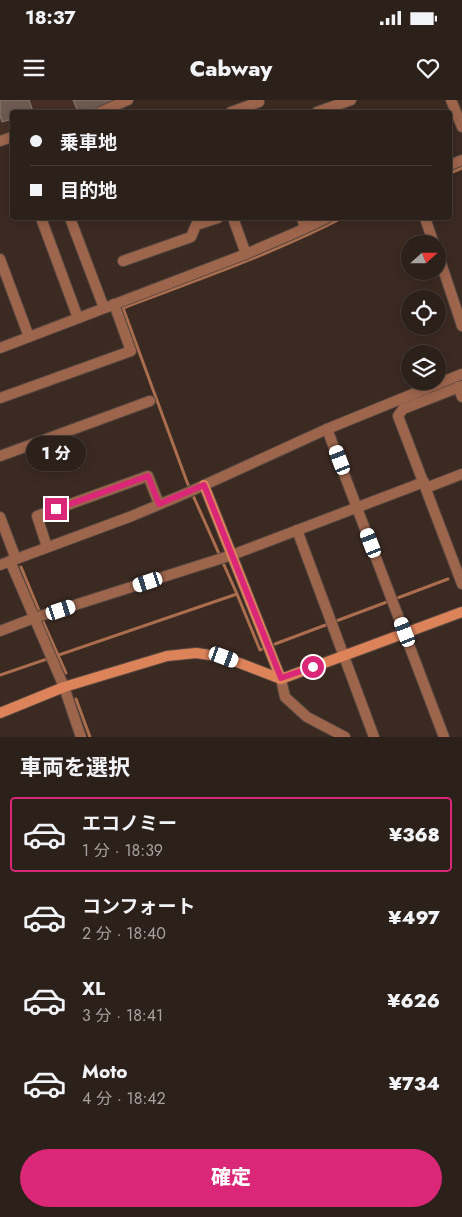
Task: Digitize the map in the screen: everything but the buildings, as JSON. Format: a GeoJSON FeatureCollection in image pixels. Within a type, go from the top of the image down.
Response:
{"type":"FeatureCollection","features":[{"type":"Feature","properties":{"kind":"street"},"geometry":{"type":"LineString","coordinates":[[105,110],[128,100]]}},
{"type":"Feature","properties":{"kind":"street"},"geometry":{"type":"LineString","coordinates":[[323,110],[352,100]]}},
{"type":"Feature","properties":{"kind":"street"},"geometry":{"type":"LineString","coordinates":[[451,100],[462,127]]}},
{"type":"Feature","properties":{"kind":"street"},"geometry":{"type":"LineString","coordinates":[[236,110],[258,101]]}},
{"type":"Feature","properties":{"kind":"street"},"geometry":{"type":"LineString","coordinates":[[42,220],[78,318]]}},
{"type":"Feature","properties":{"kind":"street"},"geometry":{"type":"LineString","coordinates":[[0,398],[131,351],[71,220]]}},
{"type":"Feature","properties":{"kind":"street"},"geometry":{"type":"LineString","coordinates":[[123,261],[191,237],[196,225],[212,220]]}},
{"type":"Feature","properties":{"kind":"street"},"geometry":{"type":"LineString","coordinates":[[234,220],[246,254]]}},
{"type":"Feature","properties":{"kind":"street"},"geometry":{"type":"LineString","coordinates":[[303,220],[305,228]]}},
{"type":"Feature","properties":{"kind":"street"},"geometry":{"type":"LineString","coordinates":[[0,348],[246,254],[323,220]]}},
{"type":"Feature","properties":{"kind":"street"},"geometry":{"type":"LineString","coordinates":[[426,220],[431,235]]}},
{"type":"Feature","properties":{"kind":"street"},"geometry":{"type":"LineString","coordinates":[[0,259],[29,337]]}},
{"type":"Feature","properties":{"kind":"street"},"geometry":{"type":"LineString","coordinates":[[446,278],[462,326]]}},
{"type":"Feature","properties":{"kind":"street"},"geometry":{"type":"LineString","coordinates":[[8,562],[132,516],[328,429],[462,374]]}},
{"type":"Feature","properties":{"kind":"street"},"geometry":{"type":"LineString","coordinates":[[461,390],[402,409],[398,416],[462,584]]}},
{"type":"Feature","properties":{"kind":"street"},"geometry":{"type":"LineString","coordinates":[[0,456],[150,402]]}},
{"type":"Feature","properties":{"kind":"street"},"geometry":{"type":"LineString","coordinates":[[328,429],[444,737]]}},
{"type":"Feature","properties":{"kind":"street"},"geometry":{"type":"LineString","coordinates":[[0,631],[225,557],[358,507],[462,474]]}},
{"type":"Feature","properties":{"kind":"street"},"geometry":{"type":"LineString","coordinates":[[47,547],[37,516],[148,476],[159,504]]}},
{"type":"Feature","properties":{"kind":"street"},"geometry":{"type":"LineString","coordinates":[[204,485],[225,557],[281,678],[285,697],[307,717],[345,737]]}},
{"type":"Feature","properties":{"kind":"street"},"geometry":{"type":"LineString","coordinates":[[0,517],[8,562],[39,617],[51,658],[64,687],[81,737]]}},
{"type":"Feature","properties":{"kind":"street"},"geometry":{"type":"LineString","coordinates":[[297,530],[374,737]]}},
{"type":"Feature","properties":{"kind":"street"},"geometry":{"type":"LineString","coordinates":[[0,713],[64,687],[167,656],[196,653],[224,657],[281,678],[462,612]]}},
{"type":"Feature","properties":{"kind":"shaded area"},"geometry":{"type":"Polygon","coordinates":[[[0,100],[120,100],[94,110],[10,110],[10,134],[0,137],[0,100]]]}},
{"type":"Feature","properties":{"kind":"waterway"},"geometry":{"type":"LineString","coordinates":[[452,172],[462,168]]}},
{"type":"Feature","properties":{"kind":"waterway"},"geometry":{"type":"LineString","coordinates":[[0,675],[237,594],[187,482],[123,308],[261,255],[338,220]]}},
{"type":"Feature","properties":{"kind":"waterway"},"geometry":{"type":"LineString","coordinates":[[21,567],[40,613]]}},
{"type":"Feature","properties":{"kind":"waterway"},"geometry":{"type":"LineString","coordinates":[[275,644],[448,579]]}},
{"type":"Feature","properties":{"kind":"waterway"},"geometry":{"type":"LineString","coordinates":[[237,594],[260,650],[262,649]]}},
{"type":"Feature","properties":{"kind":"waterway"},"geometry":{"type":"LineString","coordinates":[[42,619],[66,673]]}},
{"type":"Feature","properties":{"kind":"waterway"},"geometry":{"type":"LineString","coordinates":[[76,699],[90,737]]}},
{"type":"Feature","properties":{"kind":"route"},"geometry":{"type":"LineString","coordinates":[[56,509],[148,476],[159,504],[204,485],[281,678],[313,667]]}}]}
